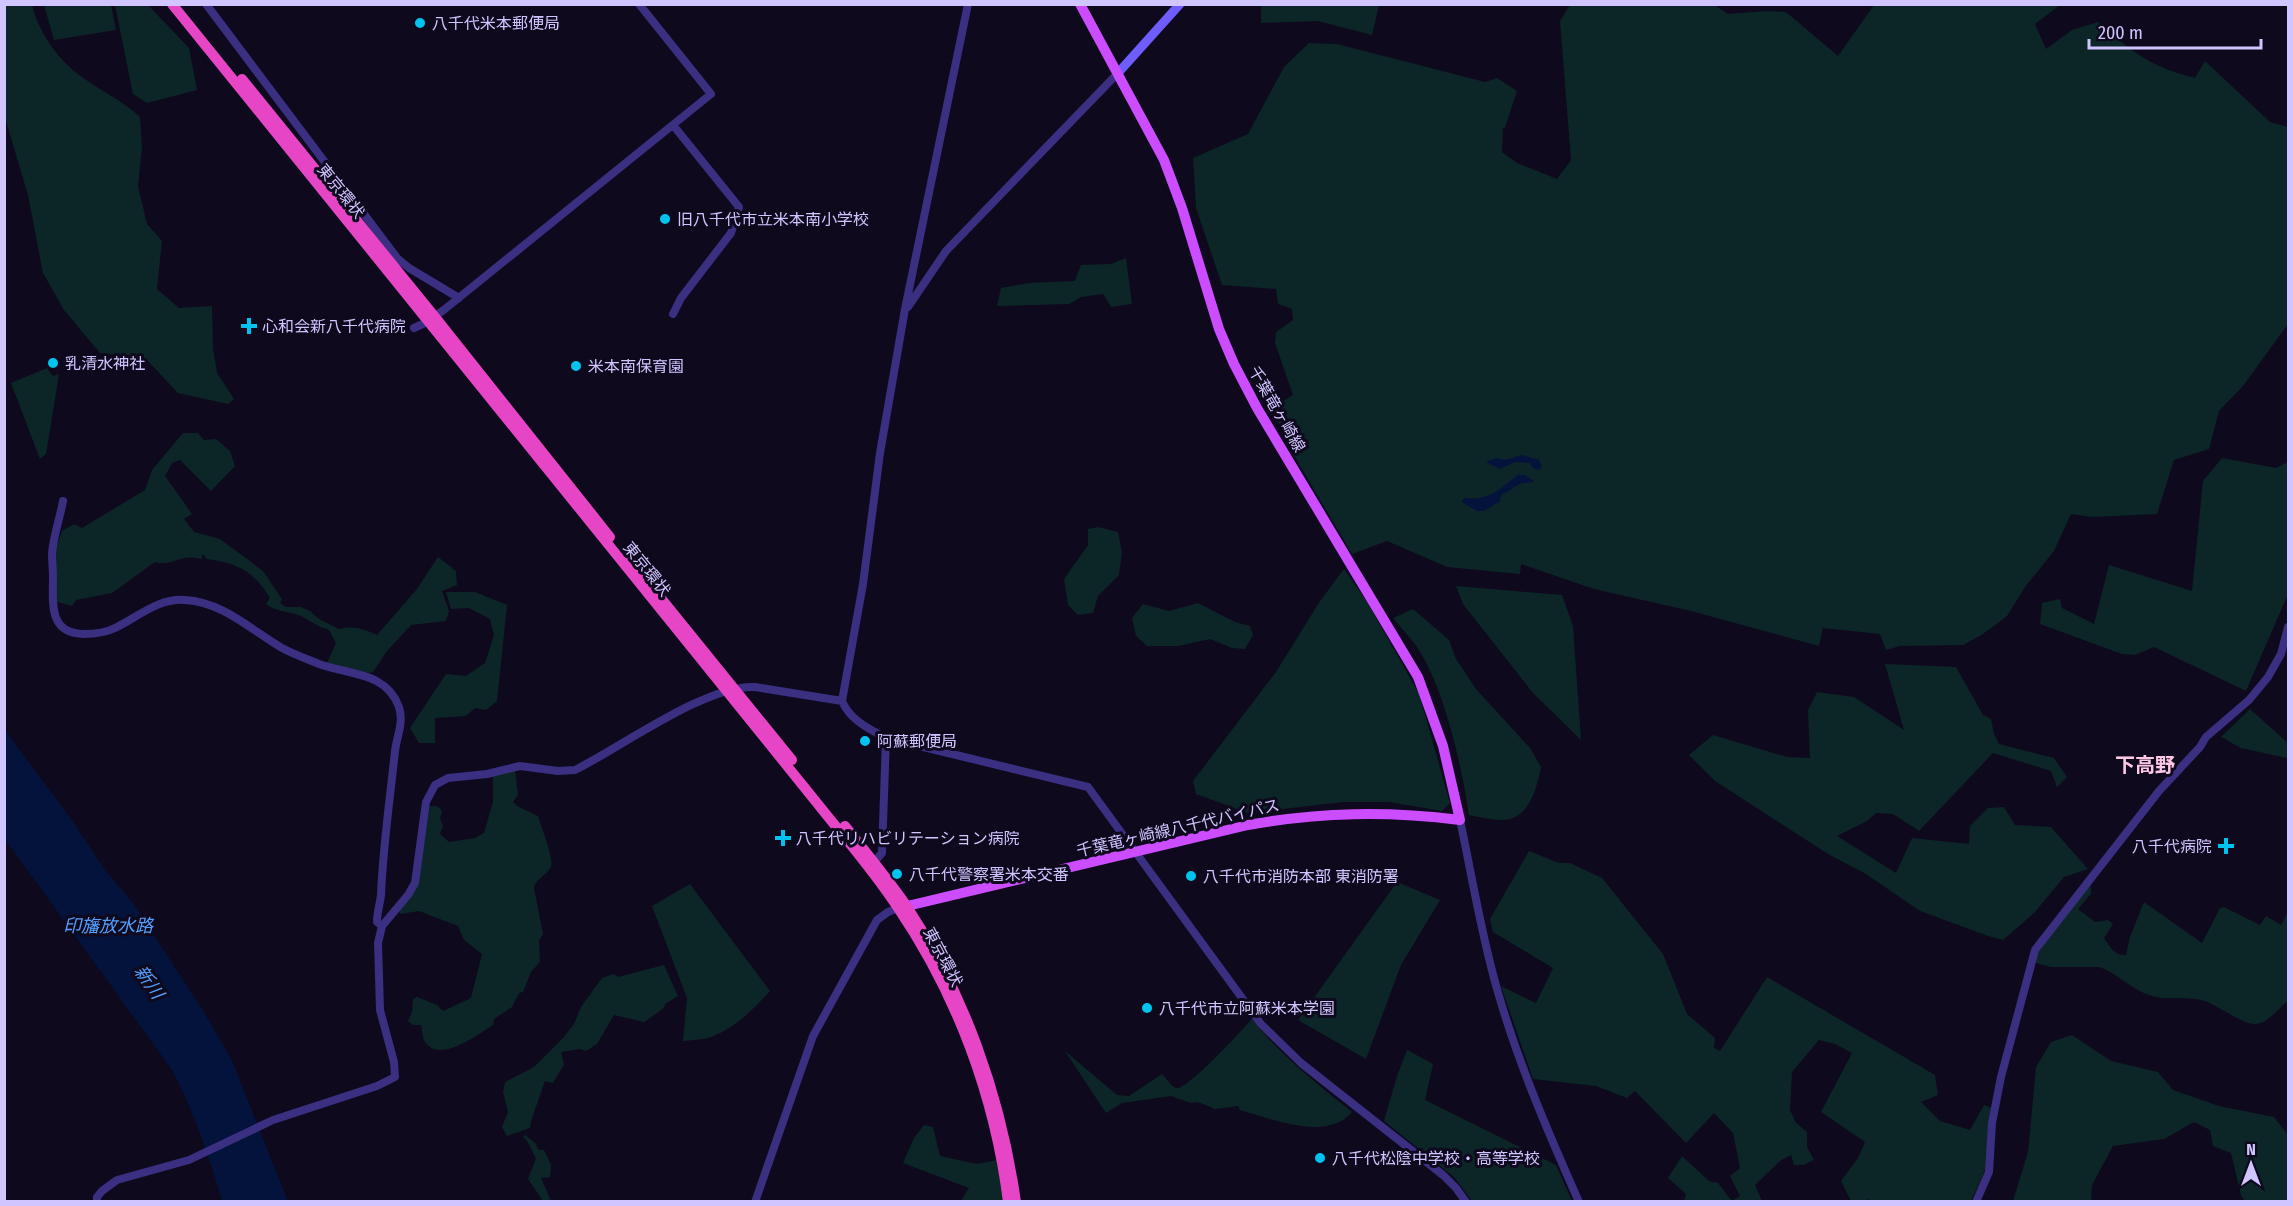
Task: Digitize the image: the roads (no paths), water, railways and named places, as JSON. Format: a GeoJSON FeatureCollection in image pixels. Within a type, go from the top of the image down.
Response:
{"type":"FeatureCollection","features":[{"type":"Feature","properties":{"kind":"highway","name":"東京環状"},"geometry":{"type":"LineString","coordinates":[[172,4],[431,320],[503,404],[731,690],[874,862],[944,970],[984,1064],[1000,1117],[1016,1202]]}},
{"type":"Feature","properties":{"kind":"highway","name":"東京環状"},"geometry":{"type":"LineString","coordinates":[[181,4],[431,320]]}},
{"type":"Feature","properties":{"kind":"highway","name":"東京環状"},"geometry":{"type":"LineString","coordinates":[[731,690],[817,803],[903,907],[937,976],[983,1085],[998,1141],[1008,1202]]}},
{"type":"Feature","properties":{"kind":"main road","name":"千葉竜ヶ崎線"},"geometry":{"type":"LineString","coordinates":[[1080,4],[1158,147],[1171,177],[1219,329],[1234,364],[1272,433],[1418,677],[1443,746],[1460,820]]}},
{"type":"Feature","properties":{"kind":"main road"},"geometry":{"type":"LineString","coordinates":[[1118,73],[1180,4]]}},
{"type":"Feature","properties":{"kind":"main road","name":"千葉竜ヶ崎線八千代バイパス"},"geometry":{"type":"LineString","coordinates":[[903,907],[1248,825],[1307,816],[1394,813],[1460,820]]}},
{"type":"Feature","properties":{"kind":"street"},"geometry":{"type":"LineString","coordinates":[[206,4],[397,258],[409,268],[459,298]]}},
{"type":"Feature","properties":{"kind":"street"},"geometry":{"type":"LineString","coordinates":[[414,328],[431,320],[459,298],[711,94],[639,4]]}},
{"type":"Feature","properties":{"kind":"street"},"geometry":{"type":"LineString","coordinates":[[968,4],[906,309],[880,453],[863,584],[842,701],[848,713],[886,738],[1088,787],[1261,1024],[1276,1041],[1300,1064],[1443,1175],[1466,1202]]}},
{"type":"Feature","properties":{"kind":"street"},"geometry":{"type":"LineString","coordinates":[[906,309],[946,251],[1118,73]]}},
{"type":"Feature","properties":{"kind":"street"},"geometry":{"type":"LineString","coordinates":[[673,125],[739,207],[731,232],[681,298],[673,314]]}},
{"type":"Feature","properties":{"kind":"street"},"geometry":{"type":"LineString","coordinates":[[63,501],[52,553],[52,604],[54,614],[65,630],[81,634],[100,634],[162,603],[175,600],[198,602],[223,610],[283,649],[319,664],[374,678],[395,699],[401,715],[401,727],[396,740],[385,820],[380,901],[377,915],[377,922],[382,927]]}},
{"type":"Feature","properties":{"kind":"street"},"geometry":{"type":"LineString","coordinates":[[1976,1202],[1989,1172],[1992,1123],[2001,1077],[2035,950],[2159,791],[2200,747],[2206,737],[2248,700],[2268,677],[2281,654],[2289,627]]}},
{"type":"Feature","properties":{"kind":"street"},"geometry":{"type":"LineString","coordinates":[[97,1202],[97,1197],[102,1191],[117,1180],[178,1164],[270,1122],[377,1086],[395,1077],[394,1062],[380,1010],[378,943],[382,927],[415,883],[426,802],[430,791],[440,781],[520,766],[558,771],[575,770],[601,758],[656,724],[731,690],[755,687],[842,701]]}},
{"type":"Feature","properties":{"kind":"street"},"geometry":{"type":"LineString","coordinates":[[874,862],[882,853],[886,738]]}},
{"type":"Feature","properties":{"kind":"street"},"geometry":{"type":"LineString","coordinates":[[1460,820],[1496,987],[1536,1105],[1579,1202]]}},
{"type":"Feature","properties":{"kind":"street"},"geometry":{"type":"LineString","coordinates":[[755,1202],[813,1036],[877,920],[888,912],[903,907]]}},
{"type":"Feature","properties":{"kind":"water"},"geometry":{"type":"Polygon","coordinates":[[[1522,455],[1539,460],[1542,466],[1539,470],[1533,468],[1530,463],[1515,462],[1500,469],[1486,462],[1496,458],[1506,460],[1522,455]]]}},
{"type":"Feature","properties":{"kind":"water"},"geometry":{"type":"Polygon","coordinates":[[[1518,475],[1525,475],[1534,481],[1520,484],[1502,494],[1499,502],[1484,511],[1477,511],[1462,502],[1464,498],[1480,498],[1494,493],[1518,475]]]}},
{"type":"Feature","properties":{"kind":"water","name":"印旛放水路"},"geometry":{"type":"Polygon","coordinates":[[[4,729],[74,823],[105,870],[134,904],[202,1009],[231,1058],[288,1201],[222,1201],[200,1134],[172,1070],[5,839],[4,729]]]}},
{"type":"Feature","properties":{"kind":"place","name":"八千代米本郵便局"},"geometry":{"type":"Point","coordinates":[420,23]}},
{"type":"Feature","properties":{"kind":"place","name":"旧八千代市立米本南小学校"},"geometry":{"type":"Point","coordinates":[665,219]}},
{"type":"Feature","properties":{"kind":"place","name":"心和会新八千代病院"},"geometry":{"type":"Point","coordinates":[249,326]}},
{"type":"Feature","properties":{"kind":"place","name":"乳清水神社"},"geometry":{"type":"Point","coordinates":[53,363]}},
{"type":"Feature","properties":{"kind":"place","name":"米本南保育園"},"geometry":{"type":"Point","coordinates":[576,366]}},
{"type":"Feature","properties":{"kind":"place","name":"阿蘇郵便局"},"geometry":{"type":"Point","coordinates":[865,741]}},
{"type":"Feature","properties":{"kind":"place","name":"八千代リハビリテーション病院"},"geometry":{"type":"Point","coordinates":[783,838]}},
{"type":"Feature","properties":{"kind":"place","name":"八千代病院"},"geometry":{"type":"Point","coordinates":[2226,846]}},
{"type":"Feature","properties":{"kind":"place","name":"八千代警察署米本交番"},"geometry":{"type":"Point","coordinates":[897,874]}},
{"type":"Feature","properties":{"kind":"place","name":"八千代市消防本部 東消防署"},"geometry":{"type":"Point","coordinates":[1191,876]}},
{"type":"Feature","properties":{"kind":"place","name":"八千代市立阿蘇米本学園"},"geometry":{"type":"Point","coordinates":[1147,1008]}},
{"type":"Feature","properties":{"kind":"place","name":"八千代松陰中学校・高等学校"},"geometry":{"type":"Point","coordinates":[1320,1158]}},
{"type":"Feature","properties":{"kind":"district","name":"下高野"},"geometry":{"type":"Point","coordinates":[2145,765]}},
{"type":"Feature","properties":{"kind":"water label","name":"新川"},"geometry":{"type":"Point","coordinates":[149,982]}}]}
